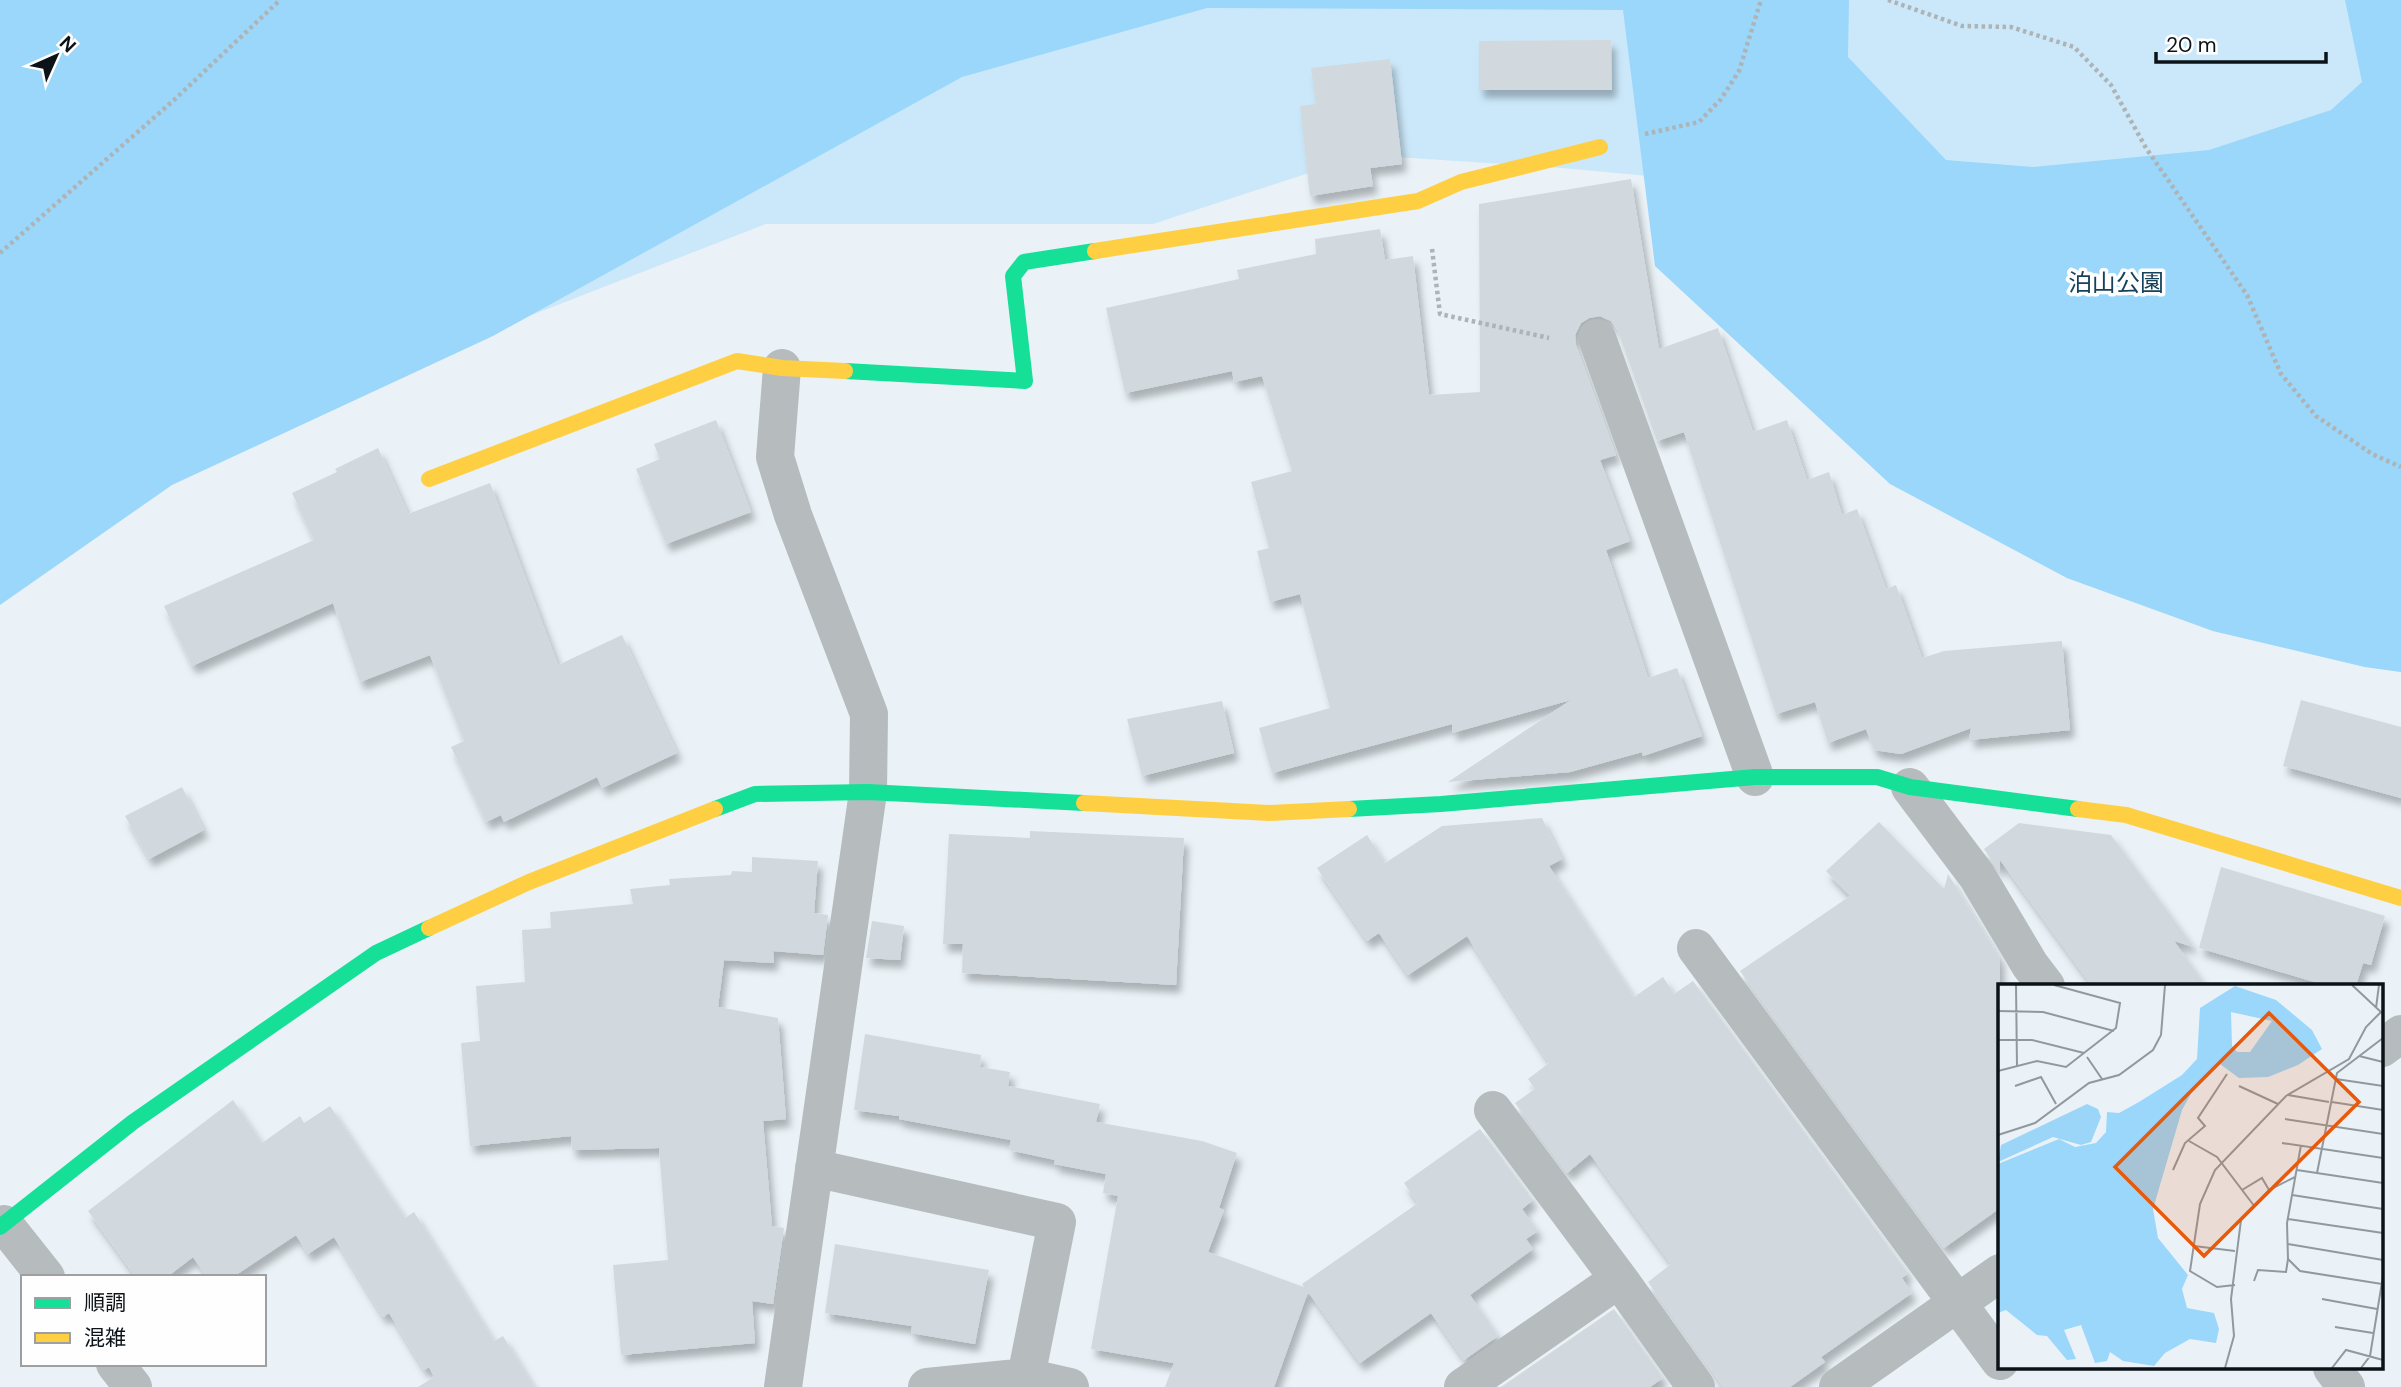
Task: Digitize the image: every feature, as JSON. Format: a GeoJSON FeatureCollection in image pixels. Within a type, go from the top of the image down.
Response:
{"type":"FeatureCollection","features":[{"type":"Feature","properties":{"kind":"street"},"geometry":{"type":"LineString","coordinates":[[429,479],[737,361],[782,368],[1025,381],[1013,276],[1024,262],[1418,201],[1461,182],[1600,147]]}},
{"type":"Feature","properties":{"kind":"street"},"geometry":{"type":"LineString","coordinates":[[1597,338],[1755,776]]}},
{"type":"Feature","properties":{"kind":"street"},"geometry":{"type":"LineString","coordinates":[[782,368],[775,457],[793,515],[869,714],[868,792],[783,1387]]}},
{"type":"Feature","properties":{"kind":"street"},"geometry":{"type":"LineString","coordinates":[[44,1275],[2,1226],[133,1122],[376,953],[529,882],[755,794],[868,792],[1269,813],[1441,804],[1713,782],[1755,776],[1877,777],[1910,787],[2126,815],[2401,898]]}},
{"type":"Feature","properties":{"kind":"street"},"geometry":{"type":"LineString","coordinates":[[1910,787],[1977,876],[2030,965],[2044,984]]}},
{"type":"Feature","properties":{"kind":"street"},"geometry":{"type":"LineString","coordinates":[[1696,948],[1998,1358]]}},
{"type":"Feature","properties":{"kind":"street"},"geometry":{"type":"LineString","coordinates":[[2384,1047],[2401,1034]]}},
{"type":"Feature","properties":{"kind":"street"},"geometry":{"type":"LineString","coordinates":[[1493,1110],[1696,1387]]}},
{"type":"Feature","properties":{"kind":"street"},"geometry":{"type":"LineString","coordinates":[[814,1168],[1058,1222],[1026,1377]]}},
{"type":"Feature","properties":{"kind":"street"},"geometry":{"type":"LineString","coordinates":[[1838,1387],[1998,1274]]}},
{"type":"Feature","properties":{"kind":"street"},"geometry":{"type":"LineString","coordinates":[[1463,1387],[1619,1279]]}},
{"type":"Feature","properties":{"kind":"street"},"geometry":{"type":"LineString","coordinates":[[117,1366],[133,1387]]}},
{"type":"Feature","properties":{"kind":"street"},"geometry":{"type":"LineString","coordinates":[[2007,1370],[2020,1387]]}},
{"type":"Feature","properties":{"kind":"street"},"geometry":{"type":"LineString","coordinates":[[2333,1370],[2346,1387]]}},
{"type":"Feature","properties":{"kind":"street"},"geometry":{"type":"LineString","coordinates":[[927,1387],[1026,1377],[1070,1387]]}},
{"type":"Feature","properties":{"kind":"path"},"geometry":{"type":"LineString","coordinates":[[0,254],[174,100],[280,0]]}},
{"type":"Feature","properties":{"kind":"path"},"geometry":{"type":"LineString","coordinates":[[1600,147],[1616,138],[1664,131],[1699,122],[1721,99],[1739,71],[1761,0]]}},
{"type":"Feature","properties":{"kind":"path"},"geometry":{"type":"LineString","coordinates":[[1888,0],[1962,26],[2011,27],[2074,47],[2111,85],[2146,148],[2247,295],[2281,374],[2316,416],[2372,454],[2401,467]]}},
{"type":"Feature","properties":{"kind":"path"},"geometry":{"type":"LineString","coordinates":[[1418,201],[1432,246],[1440,314],[1579,345],[1597,338]]}},
{"type":"Feature","properties":{"kind":"green space","name":"泊山公園"},"geometry":{"type":"Polygon","coordinates":[[[0,0],[2401,0],[2401,672],[2365,667],[2213,631],[2067,578],[1691,180],[1551,167],[1364,155],[1153,224],[766,224],[346,387],[0,0]]]}},
{"type":"Feature","properties":{"kind":"green space","name":"泊山公園"},"geometry":{"type":"Polygon","coordinates":[[[0,0],[1849,0],[1848,57],[1946,160],[2033,167],[2209,150],[2331,110],[2362,82],[2345,0],[2401,0],[2401,672],[2365,667],[2213,631],[2067,578],[1890,484],[1655,266],[1623,10],[1207,8],[962,77],[493,336],[172,485],[0,605],[0,0]]]}},
{"type":"Feature","properties":{"kind":"building"},"geometry":{"type":"Polygon","coordinates":[[[1611,40],[1612,90],[1479,90],[1479,41],[1611,40]]]}},
{"type":"Feature","properties":{"kind":"building"},"geometry":{"type":"Polygon","coordinates":[[[1390,59],[1402,164],[1370,168],[1373,186],[1310,196],[1300,106],[1316,104],[1311,68],[1390,59]]]}},
{"type":"Feature","properties":{"kind":"building"},"geometry":{"type":"Polygon","coordinates":[[[1631,179],[1659,349],[1718,328],[1753,432],[1787,420],[1807,480],[1829,472],[1842,515],[1857,509],[1886,589],[1896,585],[1922,658],[1944,651],[2062,641],[2070,730],[1969,740],[1971,728],[1901,754],[1874,750],[1866,729],[1828,743],[1815,702],[1776,714],[1684,432],[1657,441],[1618,331],[1611,321],[1600,316],[1581,323],[1575,335],[1576,345],[1616,455],[1600,460],[1630,541],[1606,550],[1648,678],[1677,668],[1702,736],[1643,756],[1642,752],[1570,772],[1448,782],[1571,700],[1452,733],[1452,724],[1272,773],[1259,728],[1330,708],[1300,594],[1270,602],[1257,551],[1269,548],[1251,482],[1292,471],[1262,376],[1234,382],[1232,371],[1125,393],[1106,308],[1239,279],[1237,270],[1316,254],[1315,239],[1380,229],[1385,260],[1413,256],[1429,395],[1480,392],[1479,204],[1631,179]]]}},
{"type":"Feature","properties":{"kind":"building"},"geometry":{"type":"Polygon","coordinates":[[[716,420],[751,512],[666,544],[636,469],[660,459],[654,444],[716,420]]]}},
{"type":"Feature","properties":{"kind":"building"},"geometry":{"type":"Polygon","coordinates":[[[378,448],[408,514],[490,483],[558,665],[622,635],[677,753],[602,788],[597,777],[504,822],[501,815],[486,822],[451,747],[464,741],[430,655],[360,682],[333,603],[192,666],[164,606],[314,540],[292,493],[337,472],[335,469],[378,448]]]}},
{"type":"Feature","properties":{"kind":"building"},"geometry":{"type":"Polygon","coordinates":[[[2301,700],[2401,727],[2401,798],[2283,766],[2301,700]]]}},
{"type":"Feature","properties":{"kind":"building"},"geometry":{"type":"Polygon","coordinates":[[[1222,701],[1234,753],[1142,776],[1127,719],[1222,701]]]}},
{"type":"Feature","properties":{"kind":"building"},"geometry":{"type":"Polygon","coordinates":[[[182,787],[204,830],[149,859],[125,816],[182,787]]]}},
{"type":"Feature","properties":{"kind":"building"},"geometry":{"type":"Polygon","coordinates":[[[1542,818],[1562,859],[1549,866],[1634,997],[1663,977],[1674,994],[1693,981],[1908,1273],[1902,1278],[1912,1293],[1821,1357],[1825,1362],[1790,1387],[1723,1387],[1648,1282],[1671,1264],[1590,1154],[1567,1173],[1515,1103],[1535,1089],[1528,1079],[1549,1063],[1467,936],[1408,975],[1379,933],[1367,941],[1317,868],[1367,835],[1385,863],[1442,826],[1542,818]]]}},
{"type":"Feature","properties":{"kind":"building"},"geometry":{"type":"Polygon","coordinates":[[[1879,822],[1944,889],[1948,874],[2000,958],[1998,1209],[1944,1248],[1740,971],[1850,896],[1826,871],[1879,822]]]}},
{"type":"Feature","properties":{"kind":"building"},"geometry":{"type":"Polygon","coordinates":[[[2019,823],[2111,835],[2194,947],[2174,941],[2205,984],[2091,984],[2000,860],[2000,872],[1984,849],[2019,823]]]}},
{"type":"Feature","properties":{"kind":"building"},"geometry":{"type":"Polygon","coordinates":[[[1030,831],[1184,838],[1176,985],[962,973],[963,944],[943,944],[949,834],[1030,838],[1030,831]]]}},
{"type":"Feature","properties":{"kind":"building"},"geometry":{"type":"Polygon","coordinates":[[[752,857],[818,861],[814,913],[828,915],[823,955],[773,951],[774,963],[724,960],[718,1007],[778,1018],[786,1119],[763,1121],[772,1226],[784,1228],[773,1304],[752,1301],[755,1343],[621,1355],[613,1265],[668,1260],[659,1148],[572,1150],[571,1136],[470,1146],[461,1043],[480,1041],[476,986],[525,982],[522,930],[551,928],[550,912],[633,904],[630,889],[670,885],[669,879],[731,875],[732,871],[752,872],[752,857]]]}},
{"type":"Feature","properties":{"kind":"building"},"geometry":{"type":"Polygon","coordinates":[[[2221,867],[2385,916],[2371,965],[2363,963],[2357,984],[2321,984],[2199,948],[2221,867]]]}},
{"type":"Feature","properties":{"kind":"building"},"geometry":{"type":"Polygon","coordinates":[[[872,921],[904,926],[900,960],[866,958],[872,921]]]}},
{"type":"Feature","properties":{"kind":"building"},"geometry":{"type":"Polygon","coordinates":[[[865,1034],[981,1055],[980,1067],[1010,1072],[1008,1086],[1100,1104],[1096,1122],[1202,1141],[1237,1153],[1219,1208],[1224,1210],[1208,1252],[1304,1287],[1302,1284],[1418,1203],[1404,1183],[1480,1129],[1533,1200],[1522,1209],[1538,1231],[1526,1239],[1533,1249],[1470,1295],[1498,1336],[1464,1360],[1431,1313],[1360,1363],[1308,1292],[1274,1387],[1165,1387],[1174,1363],[1091,1349],[1118,1196],[1103,1193],[1106,1174],[1054,1164],[1055,1160],[1009,1150],[1011,1140],[899,1119],[899,1116],[854,1110],[865,1034]]]}},
{"type":"Feature","properties":{"kind":"building"},"geometry":{"type":"Polygon","coordinates":[[[233,1100],[262,1143],[300,1116],[304,1123],[330,1106],[405,1218],[414,1212],[494,1341],[503,1336],[534,1387],[418,1387],[434,1377],[429,1367],[424,1370],[389,1313],[383,1317],[334,1237],[308,1254],[296,1235],[236,1275],[206,1275],[193,1257],[170,1275],[135,1275],[88,1211],[233,1100]]]}},
{"type":"Feature","properties":{"kind":"building"},"geometry":{"type":"Polygon","coordinates":[[[835,1244],[989,1270],[975,1344],[911,1333],[912,1326],[825,1313],[835,1244]]]}},
{"type":"Feature","properties":{"kind":"building"},"geometry":{"type":"Polygon","coordinates":[[[1614,1309],[1663,1378],[1650,1387],[1501,1387],[1614,1309]]]}},
{"type":"Feature","properties":{"kind":"traffic: fast"},"geometry":{"type":"LineString","coordinates":[[845,371],[1025,381],[1013,276],[1024,262],[1095,251]]}},
{"type":"Feature","properties":{"kind":"traffic: fast"},"geometry":{"type":"LineString","coordinates":[[1349,809],[1441,804],[1755,777],[1877,777],[1910,787],[2078,809]]}},
{"type":"Feature","properties":{"kind":"traffic: fast"},"geometry":{"type":"LineString","coordinates":[[715,809],[755,794],[868,792],[1084,803]]}},
{"type":"Feature","properties":{"kind":"traffic: fast"},"geometry":{"type":"LineString","coordinates":[[0,1227],[133,1122],[376,953],[429,928]]}},
{"type":"Feature","properties":{"kind":"traffic: slow"},"geometry":{"type":"LineString","coordinates":[[1095,251],[1418,201],[1461,182],[1600,147]]}},
{"type":"Feature","properties":{"kind":"traffic: slow"},"geometry":{"type":"LineString","coordinates":[[429,479],[737,361],[782,368],[845,371]]}},
{"type":"Feature","properties":{"kind":"traffic: slow"},"geometry":{"type":"LineString","coordinates":[[1084,803],[1269,813],[1349,809]]}},
{"type":"Feature","properties":{"kind":"traffic: slow"},"geometry":{"type":"LineString","coordinates":[[429,928],[529,882],[715,809]]}},
{"type":"Feature","properties":{"kind":"traffic: slow"},"geometry":{"type":"LineString","coordinates":[[2078,809],[2126,815],[2401,898]]}}]}
